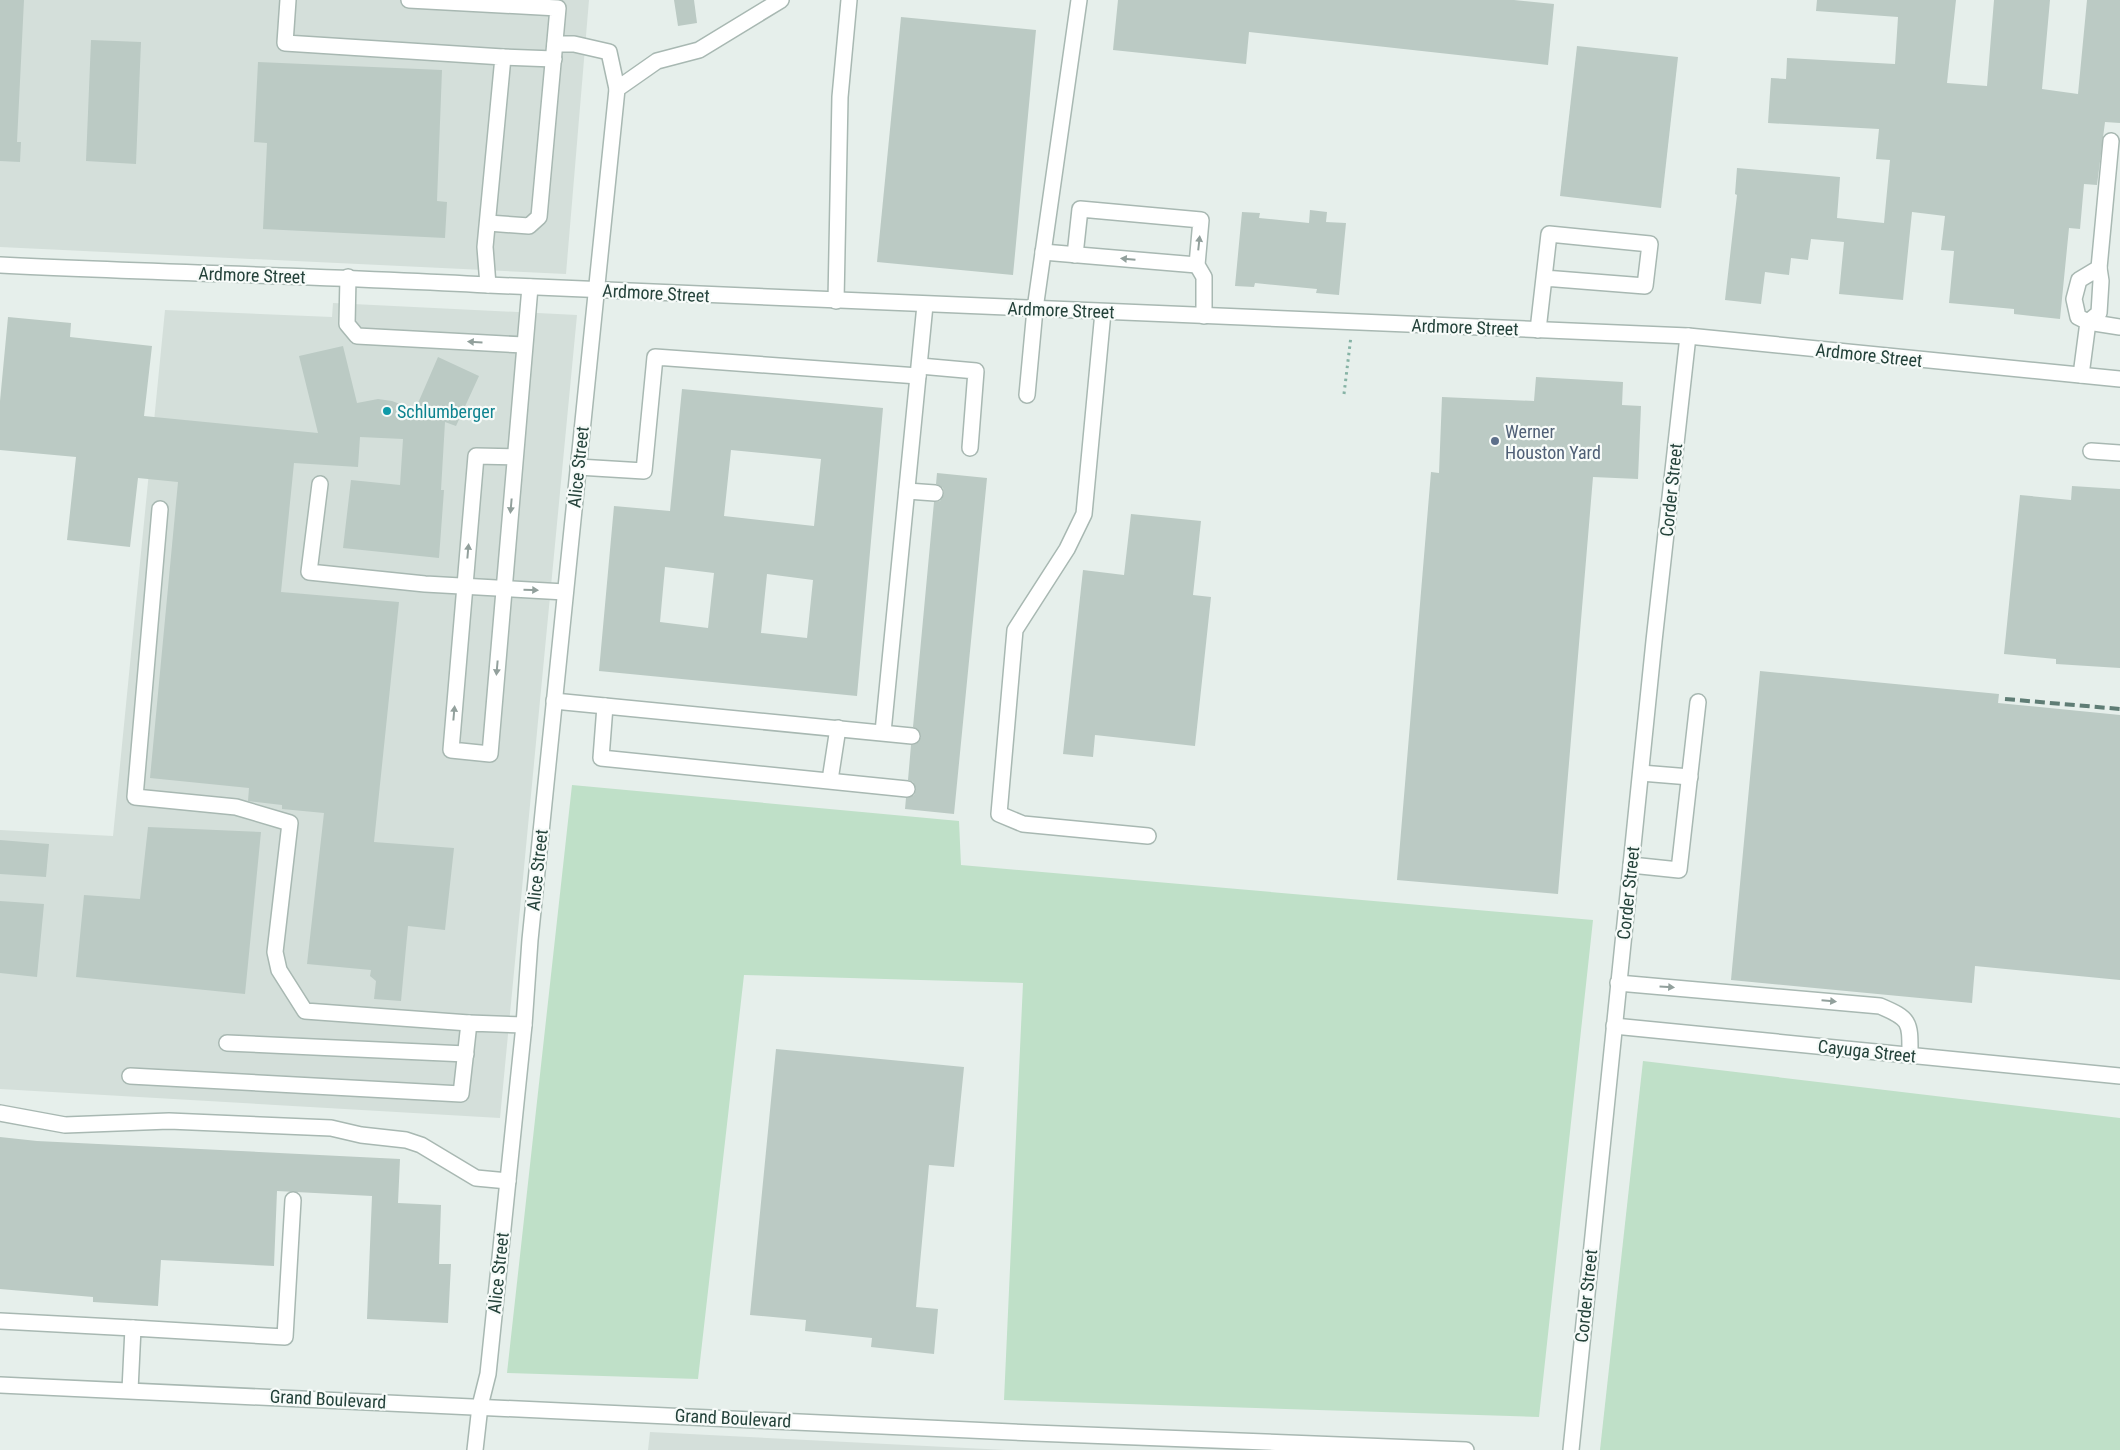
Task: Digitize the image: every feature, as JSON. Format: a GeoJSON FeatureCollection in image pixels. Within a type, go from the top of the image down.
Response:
{"type":"FeatureCollection","features":[{"type":"Feature","properties":{"kind":"street"},"geometry":{"type":"LineString","coordinates":[[288,0],[285,43],[554,60]]}},
{"type":"Feature","properties":{"kind":"street"},"geometry":{"type":"LineString","coordinates":[[409,0],[558,8],[539,218],[529,226],[488,223]]}},
{"type":"Feature","properties":{"kind":"street"},"geometry":{"type":"LineString","coordinates":[[617,89],[657,60],[699,50],[781,0]]}},
{"type":"Feature","properties":{"kind":"street"},"geometry":{"type":"LineString","coordinates":[[836,301],[840,97],[849,0]]}},
{"type":"Feature","properties":{"kind":"street"},"geometry":{"type":"LineString","coordinates":[[1027,395],[1035,309],[1078,0]]}},
{"type":"Feature","properties":{"kind":"street","name":"Alice Street"},"geometry":{"type":"LineString","coordinates":[[475,1450],[480,1406],[488,1374],[524,1025],[530,940],[595,290],[617,89],[610,52],[574,44],[555,44]]}},
{"type":"Feature","properties":{"kind":"street"},"geometry":{"type":"LineString","coordinates":[[488,286],[485,247],[503,57]]}},
{"type":"Feature","properties":{"kind":"street"},"geometry":{"type":"LineString","coordinates":[[2081,375],[2088,322],[2099,313],[2101,282],[2099,268],[2111,141]]}},
{"type":"Feature","properties":{"kind":"street"},"geometry":{"type":"LineString","coordinates":[[1075,255],[1080,209],[1201,220],[1197,265],[1204,277],[1204,316]]}},
{"type":"Feature","properties":{"kind":"street"},"geometry":{"type":"LineString","coordinates":[[1538,330],[1549,234],[1650,244],[1645,286],[1544,278]]}},
{"type":"Feature","properties":{"kind":"street"},"geometry":{"type":"LineString","coordinates":[[1043,252],[1197,265]]}},
{"type":"Feature","properties":{"kind":"street","name":"Ardmore Street"},"geometry":{"type":"LineString","coordinates":[[0,265],[226,275],[348,277],[488,286],[1688,336],[2120,379]]}},
{"type":"Feature","properties":{"kind":"street"},"geometry":{"type":"LineString","coordinates":[[2099,268],[2079,280],[2074,298],[2078,317],[2088,322],[2120,327]]}},
{"type":"Feature","properties":{"kind":"street"},"geometry":{"type":"LineString","coordinates":[[348,277],[347,324],[358,336],[524,345]]}},
{"type":"Feature","properties":{"kind":"street"},"geometry":{"type":"LineString","coordinates":[[515,457],[476,456],[451,750],[490,754],[530,287]]}},
{"type":"Feature","properties":{"kind":"street"},"geometry":{"type":"LineString","coordinates":[[883,732],[925,304]]}},
{"type":"Feature","properties":{"kind":"street"},"geometry":{"type":"LineString","coordinates":[[1104,312],[1084,514],[1068,548],[1015,630],[999,814],[1024,824],[1148,836]]}},
{"type":"Feature","properties":{"kind":"street","name":"Corder Street"},"geometry":{"type":"LineString","coordinates":[[1571,1450],[1630,865],[1688,336]]}},
{"type":"Feature","properties":{"kind":"street"},"geometry":{"type":"LineString","coordinates":[[578,467],[644,471],[655,357],[919,371],[976,371],[970,448]]}},
{"type":"Feature","properties":{"kind":"street"},"geometry":{"type":"LineString","coordinates":[[2091,451],[2120,453]]}},
{"type":"Feature","properties":{"kind":"street"},"geometry":{"type":"LineString","coordinates":[[320,484],[309,572],[464,587],[565,592]]}},
{"type":"Feature","properties":{"kind":"street"},"geometry":{"type":"LineString","coordinates":[[907,491],[935,493]]}},
{"type":"Feature","properties":{"kind":"street"},"geometry":{"type":"LineString","coordinates":[[160,509],[135,797],[236,808],[290,823],[275,952],[279,970],[305,1012],[524,1025]]}},
{"type":"Feature","properties":{"kind":"street"},"geometry":{"type":"LineString","coordinates":[[554,701],[912,736]]}},
{"type":"Feature","properties":{"kind":"street"},"geometry":{"type":"LineString","coordinates":[[1630,865],[1680,870],[1698,702]]}},
{"type":"Feature","properties":{"kind":"street"},"geometry":{"type":"LineString","coordinates":[[605,706],[601,758],[907,789]]}},
{"type":"Feature","properties":{"kind":"street"},"geometry":{"type":"LineString","coordinates":[[830,780],[838,728]]}},
{"type":"Feature","properties":{"kind":"street"},"geometry":{"type":"LineString","coordinates":[[1640,773],[1690,777]]}},
{"type":"Feature","properties":{"kind":"street"},"geometry":{"type":"LineString","coordinates":[[1618,983],[1880,1006],[1898,1014],[1908,1022],[1910,1055]]}},
{"type":"Feature","properties":{"kind":"street"},"geometry":{"type":"LineString","coordinates":[[130,1076],[461,1094],[469,1023]]}},
{"type":"Feature","properties":{"kind":"street","name":"Cayuga Street"},"geometry":{"type":"LineString","coordinates":[[1614,1026],[2120,1076]]}},
{"type":"Feature","properties":{"kind":"street"},"geometry":{"type":"LineString","coordinates":[[227,1043],[466,1054]]}},
{"type":"Feature","properties":{"kind":"street"},"geometry":{"type":"LineString","coordinates":[[0,1113],[65,1125],[169,1121],[330,1128],[361,1135],[406,1140],[421,1145],[476,1178],[508,1181]]}},
{"type":"Feature","properties":{"kind":"street"},"geometry":{"type":"LineString","coordinates":[[0,1321],[285,1337],[293,1200]]}},
{"type":"Feature","properties":{"kind":"street"},"geometry":{"type":"LineString","coordinates":[[130,1390],[133,1328]]}},
{"type":"Feature","properties":{"kind":"street","name":"Grand Boulevard"},"geometry":{"type":"LineString","coordinates":[[0,1385],[1466,1450]]}},
{"type":"Feature","properties":{"kind":"path"},"geometry":{"type":"LineString","coordinates":[[1344,394],[1353,323]]}},
{"type":"Feature","properties":{"kind":"shaded area"},"geometry":{"type":"Polygon","coordinates":[[[0,0],[589,0],[566,274],[0,247],[0,0]]]}},
{"type":"Feature","properties":{"kind":"shaded area"},"geometry":{"type":"Polygon","coordinates":[[[333,303],[577,315],[500,1118],[0,1089],[0,830],[113,836],[165,310],[332,317],[333,303]]]}},
{"type":"Feature","properties":{"kind":"shaded area"},"geometry":{"type":"Polygon","coordinates":[[[650,1432],[1006,1450],[648,1450],[650,1432]]]}},
{"type":"Feature","properties":{"kind":"green space"},"geometry":{"type":"Polygon","coordinates":[[[572,785],[959,821],[961,865],[1593,920],[1539,1417],[1004,1400],[1023,983],[744,975],[698,1379],[507,1373],[572,785]]]}},
{"type":"Feature","properties":{"kind":"green space"},"geometry":{"type":"Polygon","coordinates":[[[1643,1061],[2120,1118],[2120,1450],[1600,1450],[1643,1061]]]}},
{"type":"Feature","properties":{"kind":"building"},"geometry":{"type":"Polygon","coordinates":[[[0,0],[24,0],[17,142],[21,142],[20,162],[0,161],[0,0]]]}},
{"type":"Feature","properties":{"kind":"building"},"geometry":{"type":"Polygon","coordinates":[[[674,0],[694,0],[697,23],[678,26],[674,0]]]}},
{"type":"Feature","properties":{"kind":"building"},"geometry":{"type":"Polygon","coordinates":[[[1118,0],[1514,0],[1554,4],[1548,65],[1249,32],[1246,64],[1113,50],[1118,0]]]}},
{"type":"Feature","properties":{"kind":"building"},"geometry":{"type":"Polygon","coordinates":[[[1817,0],[1956,0],[1947,83],[1987,86],[1994,0],[2050,0],[2042,89],[2078,94],[2087,0],[2120,0],[2120,123],[2105,122],[2097,185],[2084,184],[2080,229],[2069,228],[2060,319],[2014,314],[2014,309],[1949,303],[1954,251],[1941,250],[1945,216],[1912,212],[1903,300],[1839,294],[1844,242],[1811,239],[1808,260],[1791,258],[1789,275],[1765,272],[1761,304],[1725,300],[1737,195],[1735,194],[1737,168],[1840,177],[1837,218],[1884,223],[1890,160],[1876,159],[1879,129],[1768,123],[1771,78],[1786,79],[1787,58],[1895,64],[1898,17],[1816,11],[1817,0]]]}},
{"type":"Feature","properties":{"kind":"building"},"geometry":{"type":"Polygon","coordinates":[[[901,17],[1036,30],[1013,275],[877,262],[901,17]]]}},
{"type":"Feature","properties":{"kind":"building"},"geometry":{"type":"Polygon","coordinates":[[[91,40],[141,42],[136,164],[86,161],[91,40]]]}},
{"type":"Feature","properties":{"kind":"building"},"geometry":{"type":"Polygon","coordinates":[[[1577,46],[1678,57],[1661,208],[1560,196],[1577,46]]]}},
{"type":"Feature","properties":{"kind":"building"},"geometry":{"type":"Polygon","coordinates":[[[258,62],[442,70],[437,201],[447,202],[445,238],[263,229],[267,143],[254,142],[258,62]]]}},
{"type":"Feature","properties":{"kind":"building"},"geometry":{"type":"Polygon","coordinates":[[[1310,210],[1327,212],[1326,222],[1346,223],[1339,295],[1316,293],[1317,289],[1255,283],[1254,287],[1235,286],[1242,212],[1260,213],[1259,218],[1309,223],[1310,210]]]}},
{"type":"Feature","properties":{"kind":"building"},"geometry":{"type":"Polygon","coordinates":[[[8,317],[71,323],[70,337],[152,346],[144,416],[318,433],[299,356],[343,346],[357,403],[378,399],[392,401],[415,410],[438,357],[479,376],[456,426],[445,422],[441,490],[444,490],[439,558],[343,548],[351,480],[400,485],[403,439],[360,437],[358,467],[294,463],[281,592],[399,602],[374,842],[454,848],[445,930],[408,926],[401,1001],[374,999],[376,981],[370,976],[371,970],[307,964],[324,813],[282,809],[282,805],[248,801],[249,788],[150,778],[178,482],[138,478],[130,547],[67,540],[76,457],[0,450],[0,401],[8,317]]]}},
{"type":"Feature","properties":{"kind":"building"},"geometry":{"type":"Polygon","coordinates":[[[1536,377],[1623,382],[1622,405],[1641,406],[1638,479],[1593,477],[1558,894],[1397,880],[1431,472],[1439,473],[1442,397],[1534,401],[1536,377]]]}},
{"type":"Feature","properties":{"kind":"building"},"geometry":{"type":"Polygon","coordinates":[[[682,389],[883,408],[857,696],[599,671],[614,506],[670,511],[682,389]],[[731,450],[724,516],[814,526],[821,459],[731,450]],[[665,567],[660,622],[708,628],[714,573],[665,567]],[[767,574],[761,633],[807,638],[813,580],[767,574]]]}},
{"type":"Feature","properties":{"kind":"building"},"geometry":{"type":"Polygon","coordinates":[[[937,473],[987,478],[954,814],[905,809],[906,798],[914,795],[916,789],[913,782],[908,780],[911,745],[916,744],[921,737],[920,732],[913,727],[934,502],[940,501],[944,494],[943,488],[936,484],[937,473]]]}},
{"type":"Feature","properties":{"kind":"building"},"geometry":{"type":"Polygon","coordinates":[[[2072,486],[2120,489],[2120,668],[2056,664],[2056,659],[2004,654],[2020,495],[2071,500],[2072,486]]]}},
{"type":"Feature","properties":{"kind":"building"},"geometry":{"type":"Polygon","coordinates":[[[1131,514],[1201,521],[1193,595],[1211,597],[1195,746],[1095,735],[1093,757],[1063,754],[1083,570],[1124,575],[1131,514]]]}},
{"type":"Feature","properties":{"kind":"building"},"geometry":{"type":"Polygon","coordinates":[[[1760,671],[1999,694],[1998,703],[2120,715],[2120,980],[1975,966],[1972,1003],[1731,980],[1760,671]]]}},
{"type":"Feature","properties":{"kind":"building"},"geometry":{"type":"Polygon","coordinates":[[[148,827],[261,832],[245,994],[76,977],[84,895],[140,899],[148,827]]]}},
{"type":"Feature","properties":{"kind":"building"},"geometry":{"type":"Polygon","coordinates":[[[0,840],[49,844],[46,877],[0,874],[0,840]]]}},
{"type":"Feature","properties":{"kind":"building"},"geometry":{"type":"Polygon","coordinates":[[[0,901],[44,904],[37,977],[0,973],[0,901]]]}},
{"type":"Feature","properties":{"kind":"building"},"geometry":{"type":"Polygon","coordinates":[[[776,1049],[964,1067],[954,1167],[929,1165],[916,1307],[938,1309],[934,1354],[871,1347],[872,1338],[805,1331],[806,1320],[750,1315],[776,1049]]]}},
{"type":"Feature","properties":{"kind":"building"},"geometry":{"type":"Polygon","coordinates":[[[0,1137],[37,1141],[400,1159],[398,1203],[441,1205],[439,1264],[451,1264],[448,1323],[367,1319],[372,1196],[277,1191],[274,1266],[161,1260],[158,1306],[93,1302],[93,1297],[0,1289],[0,1137]]]}},
{"type":"Feature","properties":{"kind":"railway"},"geometry":{"type":"LineString","coordinates":[[2005,699],[2120,709]]}},
{"type":"Feature","properties":{"kind":"place","name":"Schlumberger"},"geometry":{"type":"Point","coordinates":[387,411]}},
{"type":"Feature","properties":{"kind":"place","name":"Werner Houston Yard"},"geometry":{"type":"Point","coordinates":[1495,441]}}]}
